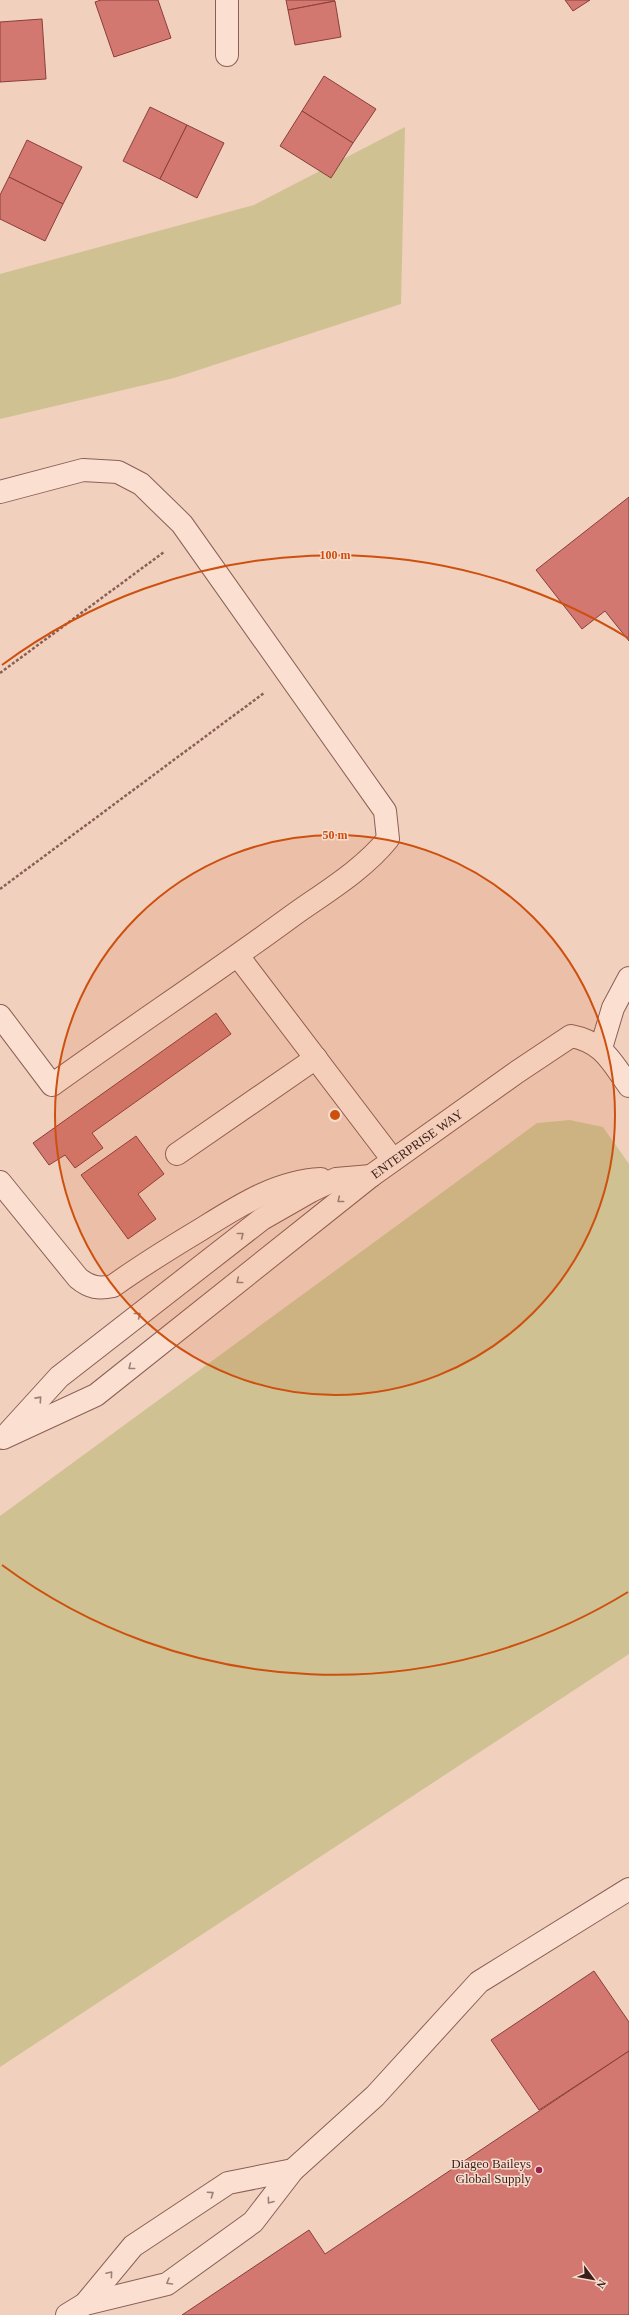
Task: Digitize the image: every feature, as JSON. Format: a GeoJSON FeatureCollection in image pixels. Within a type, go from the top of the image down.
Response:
{"type":"FeatureCollection","features":[{"type":"Feature","properties":{"kind":"street"},"geometry":{"type":"LineString","coordinates":[[227,0],[227,55]]}},
{"type":"Feature","properties":{"kind":"street"},"geometry":{"type":"LineString","coordinates":[[0,492],[83,470],[118,472],[141,484],[182,524],[385,811],[388,839],[374,856],[238,956],[52,1085],[0,1016]]}},
{"type":"Feature","properties":{"kind":"street"},"geometry":{"type":"LineString","coordinates":[[238,956],[393,1160]]}},
{"type":"Feature","properties":{"kind":"street"},"geometry":{"type":"LineString","coordinates":[[601,1048],[613,1008],[629,978]]}},
{"type":"Feature","properties":{"kind":"street","name":"ENTERPRISE WAY"},"geometry":{"type":"LineString","coordinates":[[2,1440],[96,1395],[371,1176],[571,1036],[586,1039],[601,1048],[629,1086]]}},
{"type":"Feature","properties":{"kind":"street"},"geometry":{"type":"LineString","coordinates":[[177,1154],[316,1058]]}},
{"type":"Feature","properties":{"kind":"street"},"geometry":{"type":"LineString","coordinates":[[0,1182],[78,1278],[92,1287],[102,1288],[113,1286],[244,1203],[277,1188],[304,1180],[371,1176]]}},
{"type":"Feature","properties":{"kind":"street"},"geometry":{"type":"LineString","coordinates":[[2,1440],[59,1376],[262,1219],[311,1190],[336,1179]]}},
{"type":"Feature","properties":{"kind":"street"},"geometry":{"type":"LineString","coordinates":[[67,2315],[85,2304],[167,2284],[254,2222],[293,2170],[376,2096],[478,1982],[629,1889]]}},
{"type":"Feature","properties":{"kind":"street"},"geometry":{"type":"LineString","coordinates":[[85,2304],[133,2246],[228,2183],[293,2170]]}},
{"type":"Feature","properties":{"kind":"path"},"geometry":{"type":"LineString","coordinates":[[0,673],[189,534]]}},
{"type":"Feature","properties":{"kind":"path"},"geometry":{"type":"LineString","coordinates":[[0,889],[289,675]]}},
{"type":"Feature","properties":{"kind":"shaded area"},"geometry":{"type":"Polygon","coordinates":[[[405,127],[401,304],[174,378],[0,419],[0,274],[254,205],[405,127]]]}},
{"type":"Feature","properties":{"kind":"shaded area"},"geometry":{"type":"Polygon","coordinates":[[[570,1120],[603,1127],[629,1164],[629,1654],[0,2067],[0,1516],[537,1123],[570,1120]]]}},
{"type":"Feature","properties":{"kind":"building"},"geometry":{"type":"Polygon","coordinates":[[[101,0],[158,0],[171,38],[114,57],[95,2],[101,0]]]}},
{"type":"Feature","properties":{"kind":"building"},"geometry":{"type":"Polygon","coordinates":[[[286,0],[334,0],[335,1],[288,10],[286,0]]]}},
{"type":"Feature","properties":{"kind":"building"},"geometry":{"type":"Polygon","coordinates":[[[565,0],[590,0],[573,11],[565,0]]]}},
{"type":"Feature","properties":{"kind":"building"},"geometry":{"type":"Polygon","coordinates":[[[335,1],[341,37],[295,45],[288,10],[335,1]]]}},
{"type":"Feature","properties":{"kind":"building"},"geometry":{"type":"Polygon","coordinates":[[[42,19],[46,79],[0,82],[0,22],[42,19]]]}},
{"type":"Feature","properties":{"kind":"building"},"geometry":{"type":"Polygon","coordinates":[[[324,76],[376,109],[353,143],[302,111],[324,76]]]}},
{"type":"Feature","properties":{"kind":"building"},"geometry":{"type":"Polygon","coordinates":[[[150,107],[187,125],[160,179],[123,161],[150,107]]]}},
{"type":"Feature","properties":{"kind":"building"},"geometry":{"type":"Polygon","coordinates":[[[302,111],[353,143],[331,178],[280,146],[302,111]]]}},
{"type":"Feature","properties":{"kind":"building"},"geometry":{"type":"Polygon","coordinates":[[[187,125],[224,143],[197,198],[160,179],[187,125]]]}},
{"type":"Feature","properties":{"kind":"building"},"geometry":{"type":"Polygon","coordinates":[[[27,140],[82,167],[63,204],[9,177],[27,140]]]}},
{"type":"Feature","properties":{"kind":"building"},"geometry":{"type":"Polygon","coordinates":[[[9,177],[63,204],[45,241],[0,219],[0,195],[9,177]]]}},
{"type":"Feature","properties":{"kind":"building"},"geometry":{"type":"Polygon","coordinates":[[[629,497],[629,641],[605,611],[582,629],[536,570],[629,497]]]}},
{"type":"Feature","properties":{"kind":"building"},"geometry":{"type":"Polygon","coordinates":[[[216,1013],[231,1034],[92,1133],[103,1148],[75,1168],[65,1155],[49,1165],[33,1143],[216,1013]]]}},
{"type":"Feature","properties":{"kind":"building"},"geometry":{"type":"Polygon","coordinates":[[[136,1136],[164,1174],[138,1194],[156,1219],[128,1239],[81,1175],[136,1136]]]}},
{"type":"Feature","properties":{"kind":"building"},"geometry":{"type":"Polygon","coordinates":[[[594,1971],[629,2022],[629,2051],[539,2110],[491,2040],[594,1971]]]}},
{"type":"Feature","properties":{"kind":"building","name":"Diageo Baileys Global Supply"},"geometry":{"type":"Polygon","coordinates":[[[629,2051],[629,2315],[182,2315],[309,2230],[325,2254],[629,2051]]]}},
{"type":"Feature","properties":{"kind":"place","name":"Diageo Baileys Global Supply"},"geometry":{"type":"Point","coordinates":[539,2170]}}]}
